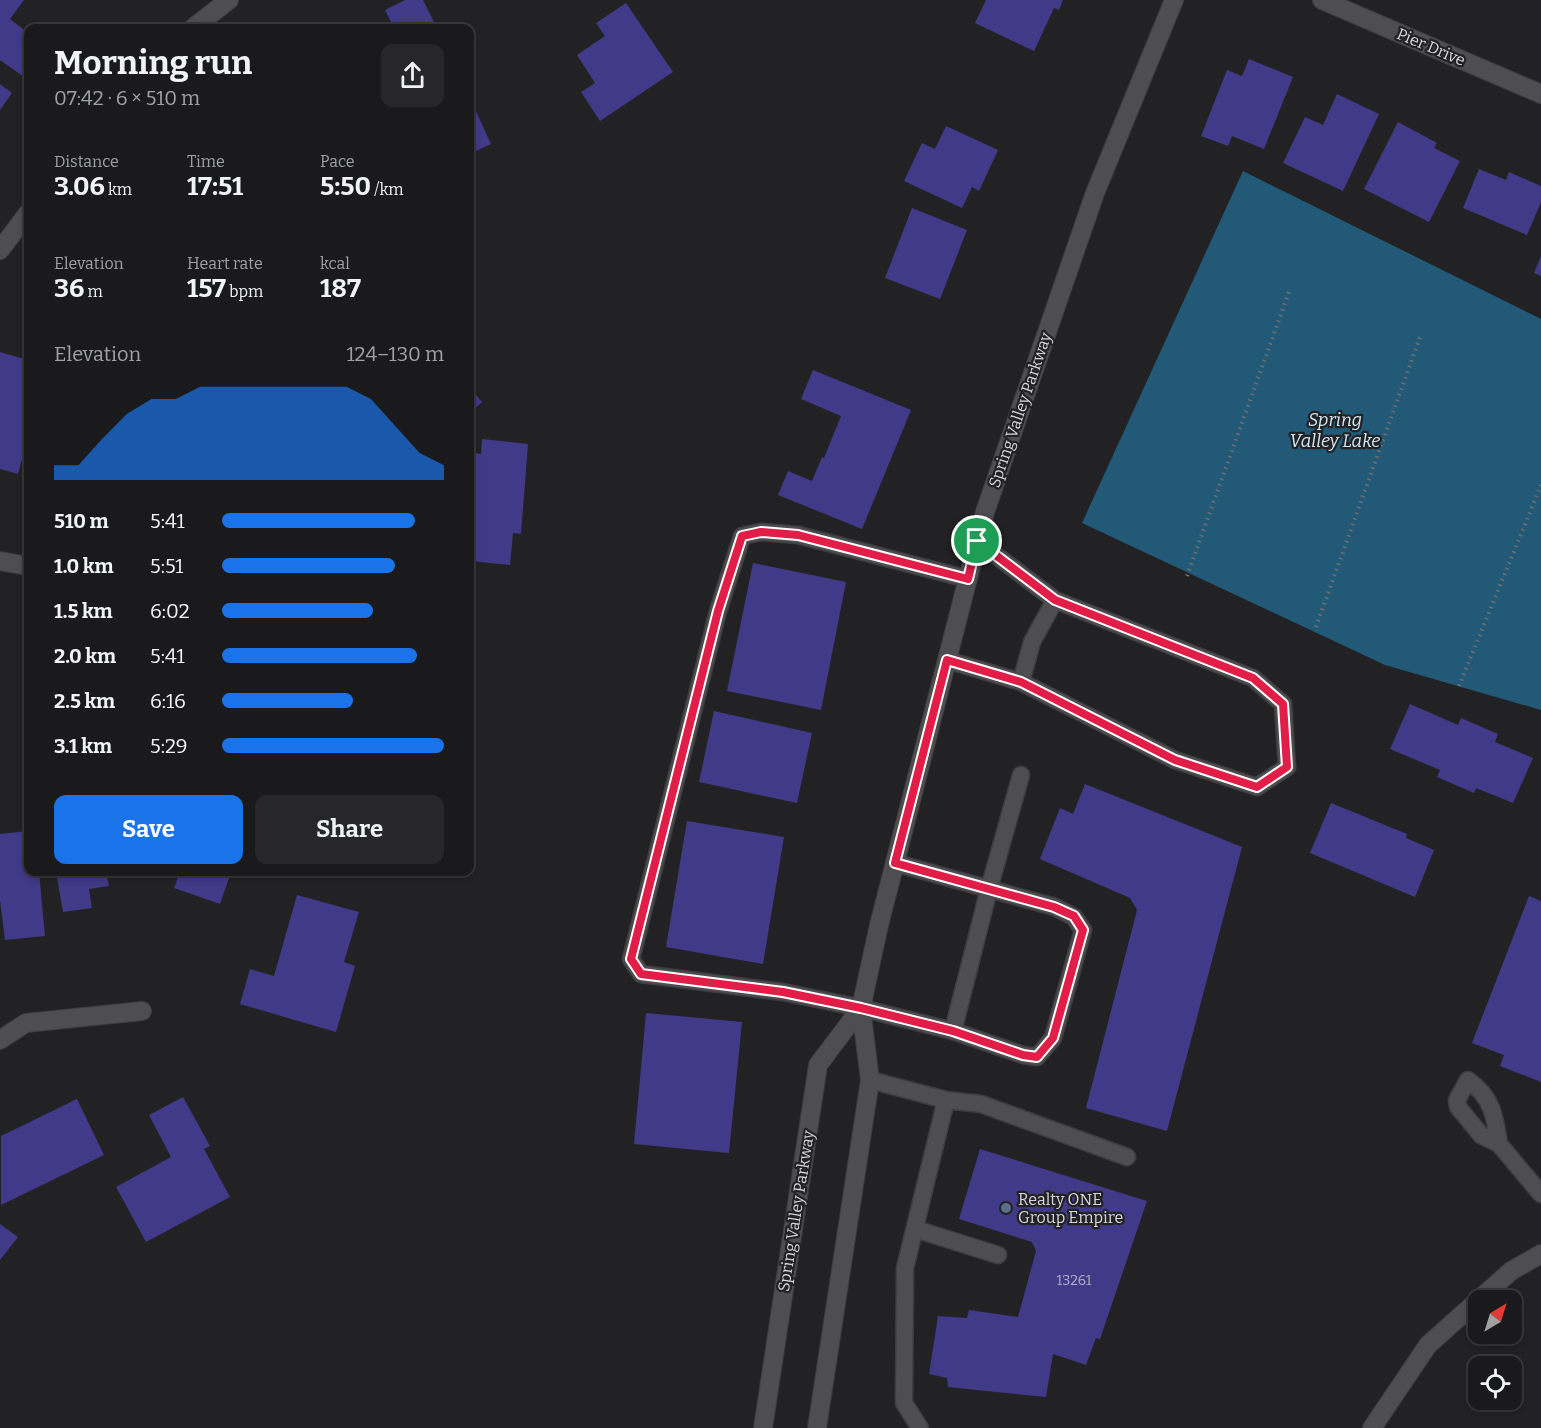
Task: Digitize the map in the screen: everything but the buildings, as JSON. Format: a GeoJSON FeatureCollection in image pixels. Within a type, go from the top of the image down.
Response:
{"type":"FeatureCollection","features":[{"type":"Feature","properties":{"kind":"street"},"geometry":{"type":"LineString","coordinates":[[198,24],[229,0]]}},
{"type":"Feature","properties":{"kind":"street","name":"Spring Valley Parkway"},"geometry":{"type":"LineString","coordinates":[[817,1428],[870,1080],[861,1008],[895,863],[988,501],[1095,193],[1174,0]]}},
{"type":"Feature","properties":{"kind":"street","name":"Pier Drive"},"geometry":{"type":"LineString","coordinates":[[1322,0],[1541,94]]}},
{"type":"Feature","properties":{"kind":"street"},"geometry":{"type":"LineString","coordinates":[[0,250],[24,218]]}},
{"type":"Feature","properties":{"kind":"street"},"geometry":{"type":"LineString","coordinates":[[0,561],[24,565]]}},
{"type":"Feature","properties":{"kind":"street","name":"Spring Valley Parkway"},"geometry":{"type":"LineString","coordinates":[[764,1428],[818,1065],[861,1008]]}},
{"type":"Feature","properties":{"kind":"street"},"geometry":{"type":"LineString","coordinates":[[0,1040],[26,1023],[141,1011]]}},
{"type":"Feature","properties":{"kind":"street"},"geometry":{"type":"LineString","coordinates":[[1372,1428],[1428,1345],[1511,1271],[1541,1254]]}},
{"type":"Feature","properties":{"kind":"lane"},"geometry":{"type":"LineString","coordinates":[[895,863],[1054,907],[1074,916],[1083,930],[1053,1038],[1037,1057],[1023,1055],[953,1031],[861,1008],[783,992],[641,974],[631,959],[718,611],[742,536],[761,532],[798,535],[968,579]]}},
{"type":"Feature","properties":{"kind":"lane"},"geometry":{"type":"LineString","coordinates":[[947,660],[1021,682],[1175,760],[1257,787],[1287,767],[1283,704],[1253,678],[1055,600],[977,541]]}},
{"type":"Feature","properties":{"kind":"lane"},"geometry":{"type":"LineString","coordinates":[[1021,682],[1032,642],[1055,600]]}},
{"type":"Feature","properties":{"kind":"lane"},"geometry":{"type":"LineString","coordinates":[[953,1031],[989,889],[1021,776]]}},
{"type":"Feature","properties":{"kind":"lane"},"geometry":{"type":"LineString","coordinates":[[870,1080],[946,1100],[981,1104],[1127,1157]]}},
{"type":"Feature","properties":{"kind":"lane"},"geometry":{"type":"LineString","coordinates":[[920,1428],[904,1403],[905,1268],[946,1100]]}},
{"type":"Feature","properties":{"kind":"lane"},"geometry":{"type":"LineString","coordinates":[[1499,1144],[1541,1194]]}},
{"type":"Feature","properties":{"kind":"lane"},"geometry":{"type":"LineString","coordinates":[[915,1229],[998,1255]]}},
{"type":"Feature","properties":{"kind":"path"},"geometry":{"type":"LineString","coordinates":[[1187,576],[1290,289]]}},
{"type":"Feature","properties":{"kind":"path"},"geometry":{"type":"LineString","coordinates":[[1316,627],[1420,337]]}},
{"type":"Feature","properties":{"kind":"path"},"geometry":{"type":"LineString","coordinates":[[1459,686],[1541,485]]}},
{"type":"Feature","properties":{"kind":"water","name":"Spring Valley Lake"},"geometry":{"type":"Polygon","coordinates":[[[1243,171],[1541,319],[1541,710],[1385,665],[1082,523],[1243,171]]]}},
{"type":"Feature","properties":{"kind":"place","name":"Realty ONE Group Empire"},"geometry":{"type":"Point","coordinates":[1006,1208]}},
{"type":"Feature","properties":{"kind":"route"},"geometry":{"type":"LineString","coordinates":[[761,532],[798,535],[968,579],[977,541],[1055,600],[1253,678],[1283,704],[1287,767],[1257,787],[1175,760],[1021,682],[947,660],[895,863],[1054,907],[1074,916],[1083,930],[1053,1038],[1037,1057],[1023,1055],[953,1031],[861,1008],[783,992],[641,974],[631,959],[718,611],[742,536],[761,532]]}}]}
